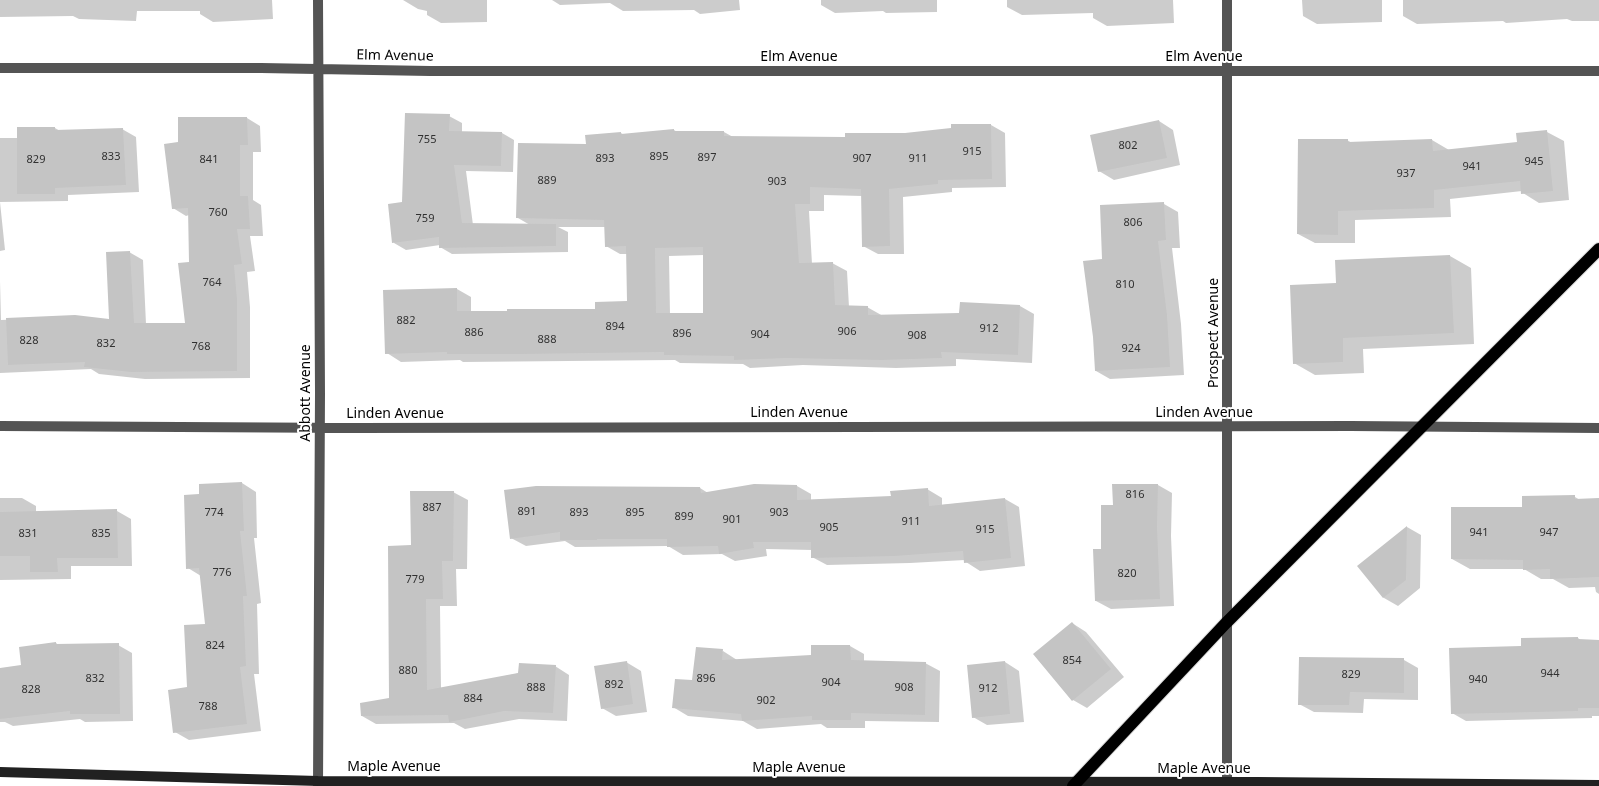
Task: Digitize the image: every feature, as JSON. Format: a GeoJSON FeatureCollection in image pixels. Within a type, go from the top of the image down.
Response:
{"type":"FeatureCollection","features":[{"type":"Feature","properties":{"kind":"main road"},"geometry":{"type":"LineString","coordinates":[[1074,784],[1226,624],[1599,249]]}},
{"type":"Feature","properties":{"kind":"street","name":"Abbott Avenue"},"geometry":{"type":"LineString","coordinates":[[318,0],[320,428],[318,783]]}},
{"type":"Feature","properties":{"kind":"street","name":"Prospect Avenue"},"geometry":{"type":"LineString","coordinates":[[1227,0],[1227,784]]}},
{"type":"Feature","properties":{"kind":"street","name":"Elm Avenue"},"geometry":{"type":"LineString","coordinates":[[0,68],[1599,71]]}},
{"type":"Feature","properties":{"kind":"street","name":"Linden Avenue"},"geometry":{"type":"LineString","coordinates":[[0,426],[320,428],[1351,426],[1599,428]]}},
{"type":"Feature","properties":{"kind":"street","name":"Maple Avenue"},"geometry":{"type":"LineString","coordinates":[[0,772],[318,783],[1599,785]]}},
{"type":"Feature","properties":{"kind":"building"},"geometry":{"type":"Polygon","coordinates":[[[405,113],[450,114],[449,131],[502,132],[501,166],[454,165],[462,223],[556,224],[556,246],[439,248],[439,237],[392,243],[388,204],[402,202],[405,113]]]}},
{"type":"Feature","properties":{"kind":"building"},"geometry":{"type":"Polygon","coordinates":[[[178,117],[247,117],[248,145],[240,145],[240,196],[248,196],[250,229],[237,229],[242,264],[234,265],[237,299],[237,371],[131,372],[84,367],[85,362],[8,365],[6,318],[75,315],[109,319],[106,252],[130,251],[134,323],[185,323],[178,263],[189,262],[188,208],[172,209],[164,144],[178,142],[178,117]]]}},
{"type":"Feature","properties":{"kind":"building"},"geometry":{"type":"Polygon","coordinates":[[[1159,120],[1167,158],[1098,172],[1090,135],[1159,120]]]}},
{"type":"Feature","properties":{"kind":"building"},"geometry":{"type":"Polygon","coordinates":[[[951,124],[991,124],[992,179],[938,180],[938,184],[889,189],[890,246],[862,247],[861,189],[810,187],[810,204],[795,204],[799,263],[833,262],[835,305],[868,306],[868,315],[959,313],[960,302],[1020,305],[1018,355],[941,352],[942,358],[734,360],[734,356],[664,355],[664,352],[447,354],[447,352],[385,354],[383,290],[457,288],[457,311],[595,309],[595,302],[627,301],[626,246],[605,247],[604,220],[516,218],[518,143],[586,144],[585,135],[674,129],[674,131],[724,131],[724,136],[845,137],[845,133],[905,133],[951,128],[951,124]],[[703,247],[655,248],[656,313],[703,313],[703,247]]]}},
{"type":"Feature","properties":{"kind":"building"},"geometry":{"type":"Polygon","coordinates":[[[17,127],[55,127],[55,130],[123,128],[126,185],[55,188],[55,194],[17,194],[17,127]]]}},
{"type":"Feature","properties":{"kind":"building"},"geometry":{"type":"Polygon","coordinates":[[[1547,130],[1553,191],[1521,194],[1520,181],[1434,190],[1434,208],[1338,211],[1338,235],[1297,234],[1298,139],[1348,139],[1348,142],[1432,139],[1433,151],[1517,142],[1516,133],[1547,130]]]}},
{"type":"Feature","properties":{"kind":"building"},"geometry":{"type":"Polygon","coordinates":[[[1164,202],[1166,240],[1158,241],[1167,315],[1170,367],[1095,371],[1093,337],[1083,261],[1102,259],[1100,205],[1164,202]]]}},
{"type":"Feature","properties":{"kind":"building"},"geometry":{"type":"Polygon","coordinates":[[[1450,255],[1454,333],[1343,338],[1343,362],[1293,364],[1290,285],[1336,283],[1335,260],[1450,255]]]}},
{"type":"Feature","properties":{"kind":"building"},"geometry":{"type":"Polygon","coordinates":[[[242,482],[244,531],[240,531],[247,596],[243,596],[246,666],[240,667],[247,724],[173,733],[168,690],[187,687],[184,625],[205,624],[199,568],[186,569],[184,495],[199,494],[199,484],[242,482]]]}},
{"type":"Feature","properties":{"kind":"building"},"geometry":{"type":"Polygon","coordinates":[[[754,484],[797,485],[797,500],[891,496],[890,491],[928,488],[929,506],[1005,498],[1011,558],[964,563],[963,551],[895,556],[811,558],[811,542],[753,542],[754,548],[719,554],[718,546],[667,547],[667,539],[560,540],[560,532],[510,539],[504,490],[536,486],[700,487],[701,493],[754,484]]]}},
{"type":"Feature","properties":{"kind":"building"},"geometry":{"type":"Polygon","coordinates":[[[1112,484],[1158,484],[1157,527],[1160,599],[1095,601],[1093,549],[1101,549],[1101,505],[1113,505],[1112,484]]]}},
{"type":"Feature","properties":{"kind":"building"},"geometry":{"type":"Polygon","coordinates":[[[410,491],[454,491],[453,561],[442,561],[443,599],[426,599],[427,690],[518,673],[519,663],[556,665],[553,713],[504,711],[449,722],[448,715],[361,716],[360,703],[389,698],[388,546],[411,545],[410,491]]]}},
{"type":"Feature","properties":{"kind":"building"},"geometry":{"type":"Polygon","coordinates":[[[1575,495],[1575,499],[1599,498],[1599,577],[1550,579],[1550,569],[1523,570],[1523,560],[1451,559],[1451,507],[1522,507],[1522,496],[1575,495]]]}},
{"type":"Feature","properties":{"kind":"building"},"geometry":{"type":"Polygon","coordinates":[[[117,509],[118,558],[57,558],[58,572],[30,572],[30,556],[0,556],[0,512],[117,509]]]}},
{"type":"Feature","properties":{"kind":"building"},"geometry":{"type":"Polygon","coordinates":[[[1407,526],[1406,580],[1383,598],[1357,566],[1407,526]]]}},
{"type":"Feature","properties":{"kind":"building"},"geometry":{"type":"Polygon","coordinates":[[[1072,622],[1111,669],[1072,701],[1033,654],[1072,622]]]}},
{"type":"Feature","properties":{"kind":"building"},"geometry":{"type":"Polygon","coordinates":[[[1578,637],[1578,639],[1599,640],[1599,708],[1578,708],[1578,711],[1451,714],[1449,648],[1521,646],[1521,638],[1578,637]]]}},
{"type":"Feature","properties":{"kind":"building"},"geometry":{"type":"Polygon","coordinates":[[[56,642],[56,644],[119,643],[120,714],[70,714],[70,711],[0,719],[0,668],[21,665],[19,647],[56,642]]]}},
{"type":"Feature","properties":{"kind":"building"},"geometry":{"type":"Polygon","coordinates":[[[811,645],[850,645],[851,660],[926,662],[925,715],[851,713],[851,720],[812,720],[812,716],[742,721],[741,714],[672,708],[675,679],[692,680],[696,647],[723,649],[722,660],[811,655],[811,645]]]}},
{"type":"Feature","properties":{"kind":"building"},"geometry":{"type":"Polygon","coordinates":[[[1299,657],[1404,658],[1404,693],[1350,692],[1349,705],[1298,705],[1299,657]]]}},
{"type":"Feature","properties":{"kind":"building"},"geometry":{"type":"Polygon","coordinates":[[[627,661],[633,704],[601,709],[594,666],[627,661]]]}},
{"type":"Feature","properties":{"kind":"building"},"geometry":{"type":"Polygon","coordinates":[[[1005,661],[1010,714],[972,718],[967,665],[1005,661]]]}}]}
